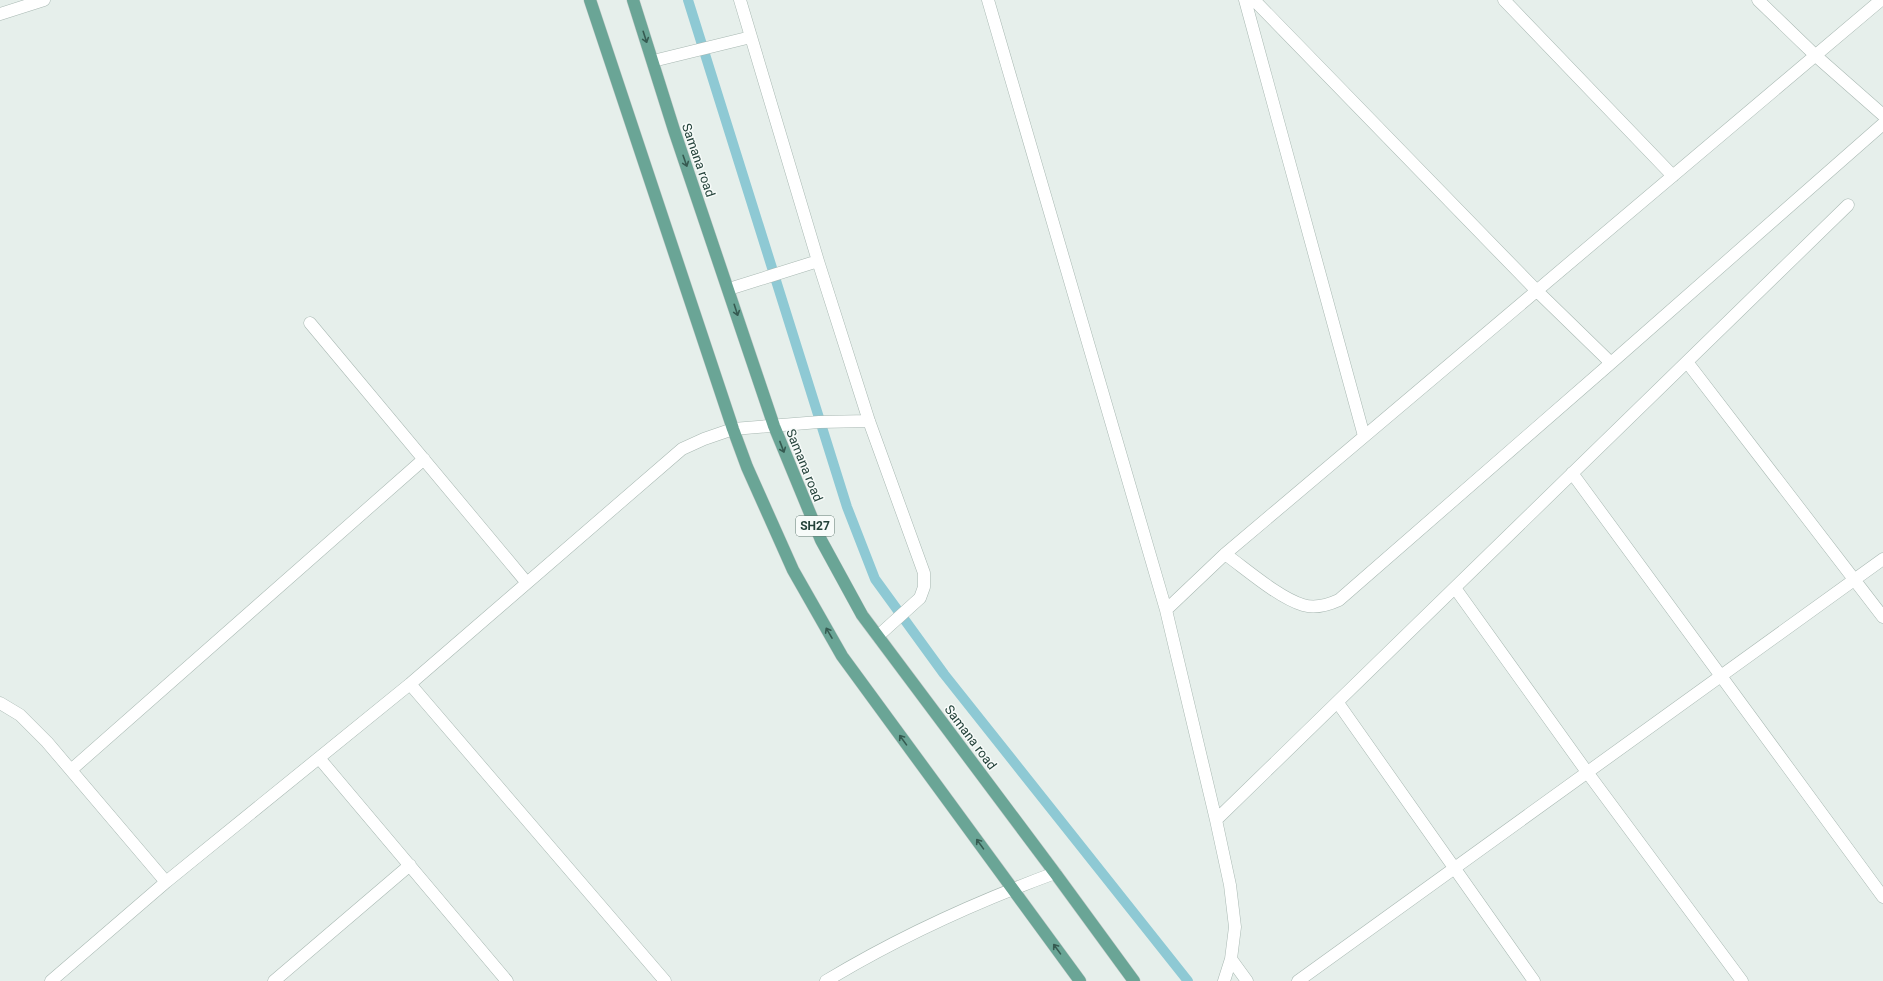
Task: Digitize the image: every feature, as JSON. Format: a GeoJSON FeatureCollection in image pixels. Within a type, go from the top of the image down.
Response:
{"type":"FeatureCollection","features":[{"type":"Feature","properties":{"kind":"main road","name":"SH27"},"geometry":{"type":"LineString","coordinates":[[590,0],[733,429],[747,467],[793,570],[842,656],[1080,981]]}},
{"type":"Feature","properties":{"kind":"main road","name":"Samana road"},"geometry":{"type":"LineString","coordinates":[[633,0],[674,130],[729,289],[774,426],[821,540],[862,615],[1056,873],[1134,981]]}},
{"type":"Feature","properties":{"kind":"street"},"geometry":{"type":"LineString","coordinates":[[0,14],[44,0]]}},
{"type":"Feature","properties":{"kind":"street"},"geometry":{"type":"LineString","coordinates":[[740,0],[818,261],[869,421],[924,573],[924,587],[920,598],[878,636]]}},
{"type":"Feature","properties":{"kind":"street"},"geometry":{"type":"LineString","coordinates":[[988,0],[1166,610],[1230,885],[1235,927],[1231,959],[1224,981]]}},
{"type":"Feature","properties":{"kind":"street"},"geometry":{"type":"LineString","coordinates":[[1245,0],[1364,436]]}},
{"type":"Feature","properties":{"kind":"street"},"geometry":{"type":"LineString","coordinates":[[1254,0],[1537,291],[1611,363]]}},
{"type":"Feature","properties":{"kind":"street"},"geometry":{"type":"LineString","coordinates":[[1504,0],[1673,176]]}},
{"type":"Feature","properties":{"kind":"street"},"geometry":{"type":"LineString","coordinates":[[1758,0],[1816,56],[1883,115]]}},
{"type":"Feature","properties":{"kind":"street"},"geometry":{"type":"LineString","coordinates":[[1166,610],[1225,554],[1881,0]]}},
{"type":"Feature","properties":{"kind":"street"},"geometry":{"type":"LineString","coordinates":[[652,62],[751,37]]}},
{"type":"Feature","properties":{"kind":"street"},"geometry":{"type":"LineString","coordinates":[[1225,554],[1286,598],[1304,606],[1324,606],[1339,600],[1883,124]]}},
{"type":"Feature","properties":{"kind":"street"},"geometry":{"type":"LineString","coordinates":[[1216,820],[1338,703],[1848,205]]}},
{"type":"Feature","properties":{"kind":"street"},"geometry":{"type":"LineString","coordinates":[[729,289],[761,277],[818,261]]}},
{"type":"Feature","properties":{"kind":"street"},"geometry":{"type":"LineString","coordinates":[[310,323],[527,583]]}},
{"type":"Feature","properties":{"kind":"street"},"geometry":{"type":"LineString","coordinates":[[1687,362],[1883,617]]}},
{"type":"Feature","properties":{"kind":"street"},"geometry":{"type":"LineString","coordinates":[[51,981],[166,882],[410,684],[682,449],[704,439],[733,429],[819,422],[869,421]]}},
{"type":"Feature","properties":{"kind":"street"},"geometry":{"type":"LineString","coordinates":[[72,770],[424,459]]}},
{"type":"Feature","properties":{"kind":"street"},"geometry":{"type":"LineString","coordinates":[[1572,473],[1883,897]]}},
{"type":"Feature","properties":{"kind":"street"},"geometry":{"type":"LineString","coordinates":[[1298,981],[1883,559]]}},
{"type":"Feature","properties":{"kind":"street"},"geometry":{"type":"LineString","coordinates":[[1455,588],[1587,772],[1742,981]]}},
{"type":"Feature","properties":{"kind":"street"},"geometry":{"type":"LineString","coordinates":[[410,684],[665,981]]}},
{"type":"Feature","properties":{"kind":"street"},"geometry":{"type":"LineString","coordinates":[[0,703],[20,715],[47,742],[166,882]]}},
{"type":"Feature","properties":{"kind":"street"},"geometry":{"type":"LineString","coordinates":[[1338,703],[1534,981]]}},
{"type":"Feature","properties":{"kind":"street"},"geometry":{"type":"LineString","coordinates":[[319,758],[507,981]]}},
{"type":"Feature","properties":{"kind":"street"},"geometry":{"type":"LineString","coordinates":[[274,981],[410,866]]}},
{"type":"Feature","properties":{"kind":"street"},"geometry":{"type":"LineString","coordinates":[[826,981],[861,960],[927,926],[1013,889],[1056,873]]}},
{"type":"Feature","properties":{"kind":"street"},"geometry":{"type":"LineString","coordinates":[[1231,959],[1247,981]]}},
{"type":"Feature","properties":{"kind":"waterway"},"geometry":{"type":"LineString","coordinates":[[688,0],[847,507],[875,579],[944,674],[1188,981]]}}]}
